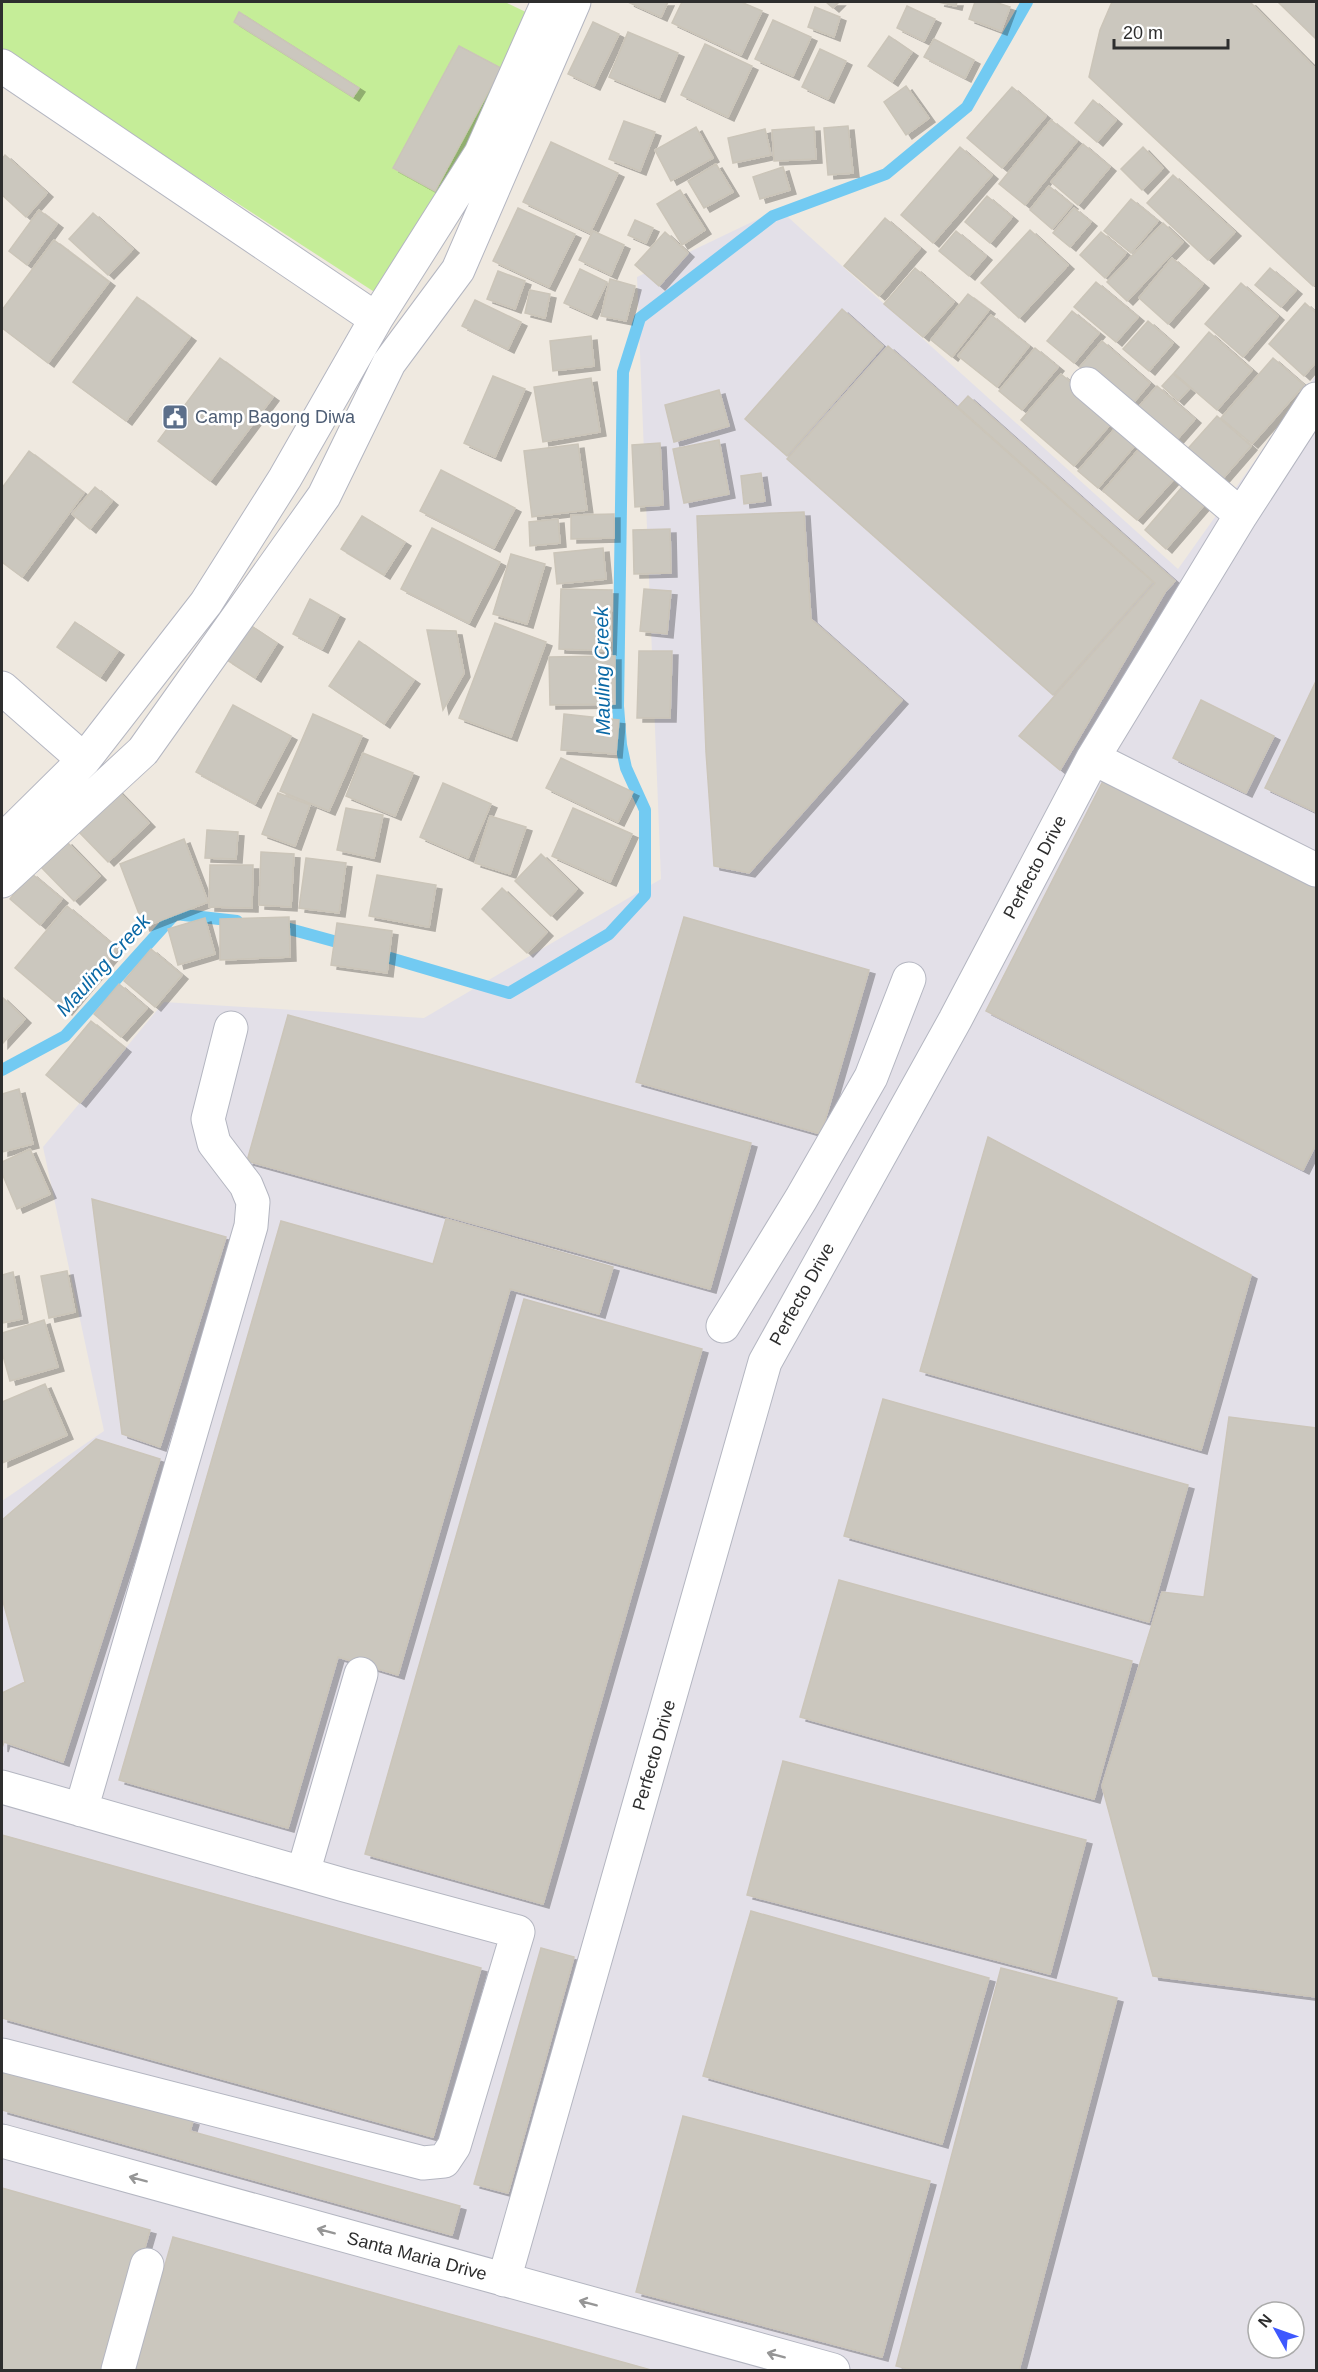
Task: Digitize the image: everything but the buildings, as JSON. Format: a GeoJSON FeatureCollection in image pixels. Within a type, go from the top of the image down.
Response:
{"type":"FeatureCollection","features":[{"type":"Feature","properties":{"kind":"street"},"geometry":{"type":"LineString","coordinates":[[2,842],[84,760],[206,603],[285,478],[376,319],[481,153],[548,2]]}},
{"type":"Feature","properties":{"kind":"street"},"geometry":{"type":"LineString","coordinates":[[2,881],[143,751],[324,496],[389,363],[458,270],[574,2]]}},
{"type":"Feature","properties":{"kind":"street"},"geometry":{"type":"LineString","coordinates":[[2,66],[376,319]]}},
{"type":"Feature","properties":{"kind":"street"},"geometry":{"type":"LineString","coordinates":[[1087,384],[1241,515]]}},
{"type":"Feature","properties":{"kind":"street","name":"Perfecto Drive"},"geometry":{"type":"LineString","coordinates":[[504,2280],[765,1362],[955,1020],[1093,758],[1241,515],[1317,399]]}},
{"type":"Feature","properties":{"kind":"street"},"geometry":{"type":"LineString","coordinates":[[2,688],[84,760]]}},
{"type":"Feature","properties":{"kind":"street"},"geometry":{"type":"LineString","coordinates":[[1093,758],[1317,870]]}},
{"type":"Feature","properties":{"kind":"street"},"geometry":{"type":"LineString","coordinates":[[723,1326],[801,1199],[871,1077],[909,979]]}},
{"type":"Feature","properties":{"kind":"street"},"geometry":{"type":"LineString","coordinates":[[81,1810],[251,1226],[253,1202],[246,1185],[214,1143],[208,1119],[231,1028]]}},
{"type":"Feature","properties":{"kind":"street"},"geometry":{"type":"LineString","coordinates":[[303,1873],[361,1674]]}},
{"type":"Feature","properties":{"kind":"street"},"geometry":{"type":"LineString","coordinates":[[2,1787],[518,1932],[454,2146],[444,2161],[423,2163],[2,2055]]}},
{"type":"Feature","properties":{"kind":"street","name":"Santa Maria Drive"},"geometry":{"type":"LineString","coordinates":[[2,2141],[833,2370]]}},
{"type":"Feature","properties":{"kind":"street"},"geometry":{"type":"LineString","coordinates":[[118,2370],[147,2265]]}},
{"type":"Feature","properties":{"kind":"shaded area"},"geometry":{"type":"Polygon","coordinates":[[[779,209],[1178,569],[1316,375],[1316,2370],[2,2370],[2,1501],[104,1431],[43,1147],[164,1002],[424,1018],[661,879],[637,277],[779,209]]]}},
{"type":"Feature","properties":{"kind":"green space"},"geometry":{"type":"Polygon","coordinates":[[[2,2],[505,2],[530,14],[477,142],[376,293],[2,51],[2,2]]]}},
{"type":"Feature","properties":{"kind":"waterway","name":"Mauling Creek"},"geometry":{"type":"LineString","coordinates":[[373,953],[509,993],[609,934],[645,895],[645,810],[626,768],[621,745],[618,706],[623,372],[640,318],[773,216],[886,174],[967,107],[1027,2]]}},
{"type":"Feature","properties":{"kind":"waterway","name":"Mauling Creek"},"geometry":{"type":"LineString","coordinates":[[2,1070],[65,1036],[175,914],[237,921]]}},
{"type":"Feature","properties":{"kind":"waterway","name":"Mauling Creek"},"geometry":{"type":"LineString","coordinates":[[275,925],[348,945]]}},
{"type":"Feature","properties":{"kind":"place","name":"Camp Bagong Diwa"},"geometry":{"type":"Point","coordinates":[175,417]}}]}
